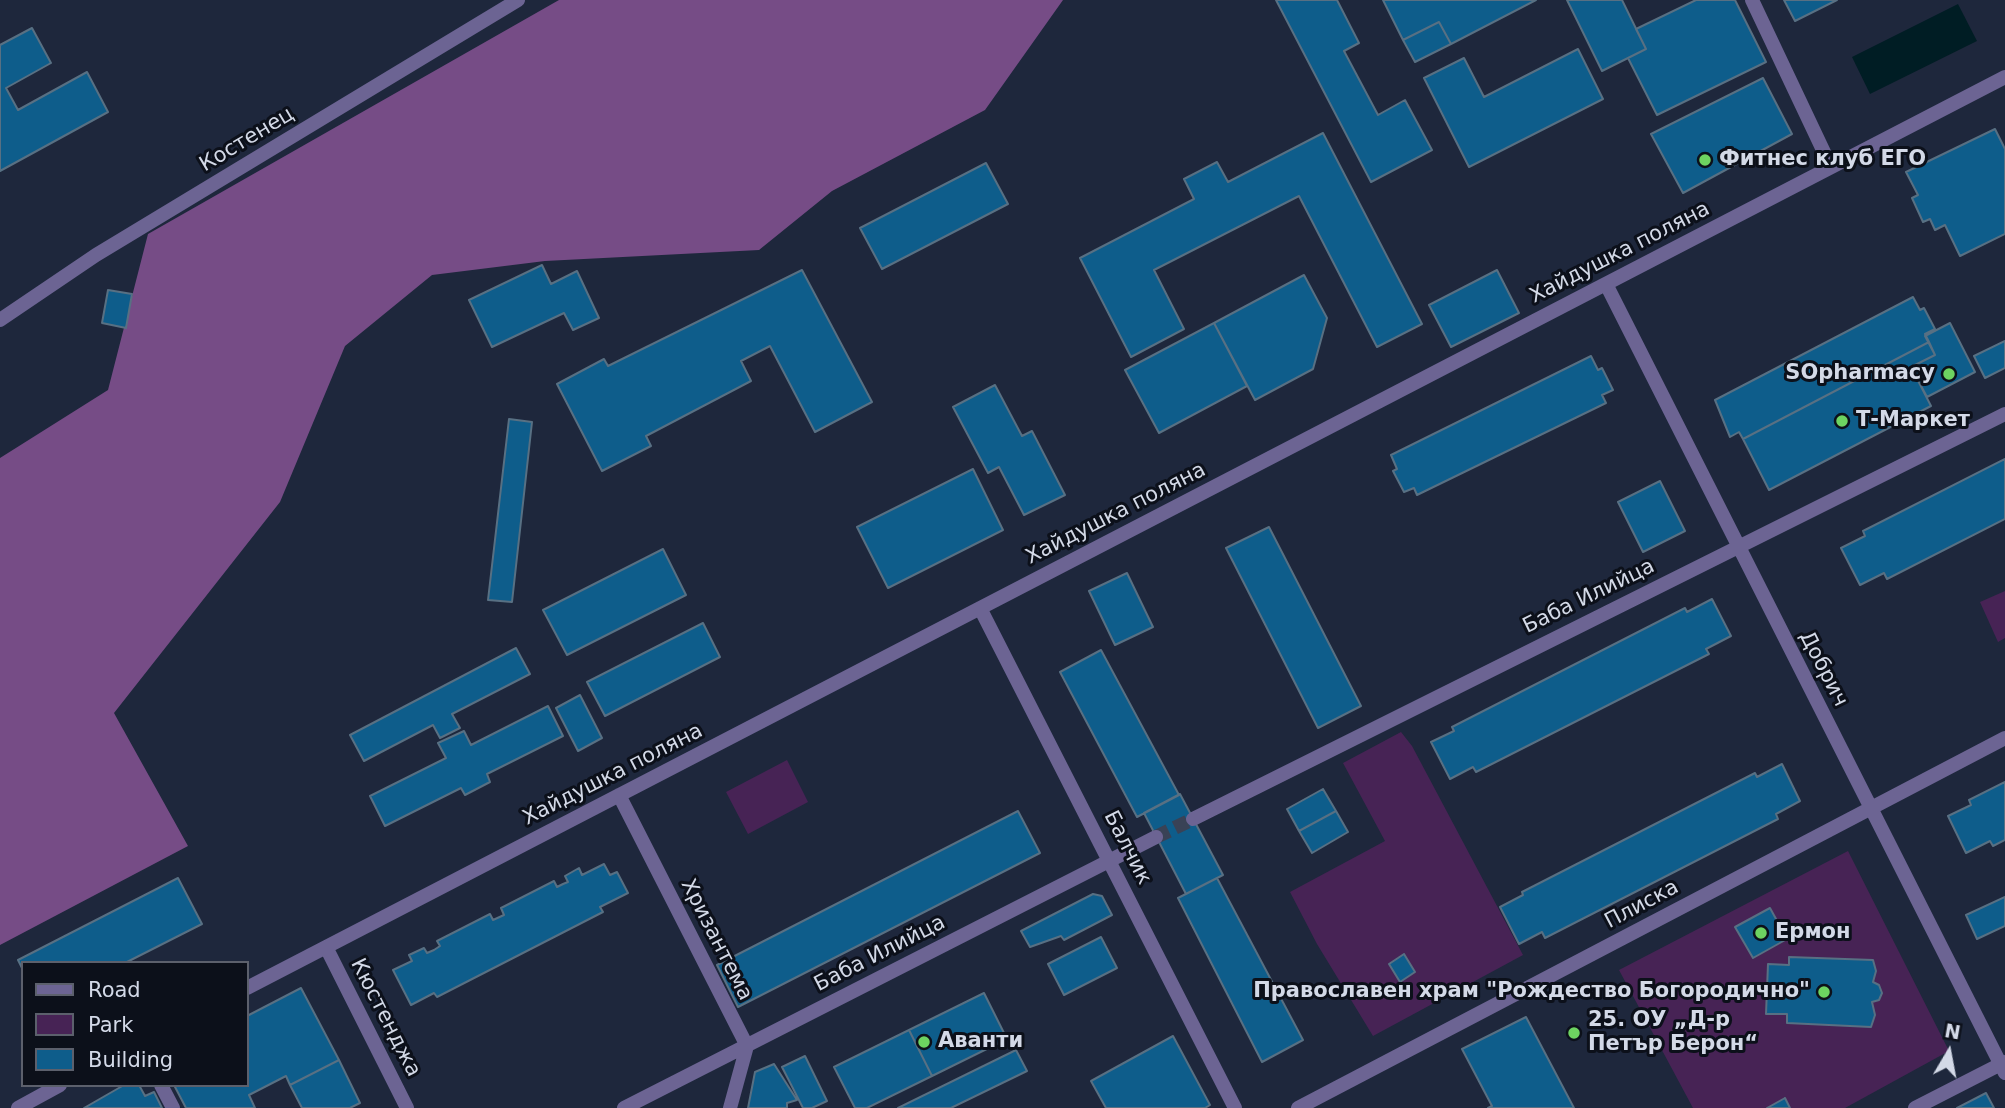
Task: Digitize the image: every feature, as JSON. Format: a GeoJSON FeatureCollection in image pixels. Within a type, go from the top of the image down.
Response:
{"type":"FeatureCollection","features":[{"type":"Feature","properties":{"kind":"street","name":"Костенец"},"geometry":{"type":"LineString","coordinates":[[0,320],[96,255],[518,0]]}},
{"type":"Feature","properties":{"kind":"street"},"geometry":{"type":"LineString","coordinates":[[1752,0],[1831,167]]}},
{"type":"Feature","properties":{"kind":"street","name":"Хайдушка поляна"},"geometry":{"type":"LineString","coordinates":[[248,987],[2005,76]]}},
{"type":"Feature","properties":{"kind":"street","name":"Добрич"},"geometry":{"type":"LineString","coordinates":[[1606,284],[1870,809],[2003,1066]]}},
{"type":"Feature","properties":{"kind":"street","name":"Баба Илийца"},"geometry":{"type":"LineString","coordinates":[[1193,819],[2005,414]]}},
{"type":"Feature","properties":{"kind":"street","name":"Балчик"},"geometry":{"type":"LineString","coordinates":[[980,608],[1236,1108]]}},
{"type":"Feature","properties":{"kind":"street","name":"Плиска"},"geometry":{"type":"LineString","coordinates":[[1298,1108],[2005,738]]}},
{"type":"Feature","properties":{"kind":"street","name":"Хризантема"},"geometry":{"type":"LineString","coordinates":[[619,795],[747,1046]]}},
{"type":"Feature","properties":{"kind":"street","name":"Баба Илийца"},"geometry":{"type":"LineString","coordinates":[[624,1108],[1156,837]]}},
{"type":"Feature","properties":{"kind":"street","name":"Кюстенджа"},"geometry":{"type":"LineString","coordinates":[[326,947],[407,1108]]}},
{"type":"Feature","properties":{"kind":"street"},"geometry":{"type":"LineString","coordinates":[[730,1108],[747,1046]]}},
{"type":"Feature","properties":{"kind":"street"},"geometry":{"type":"LineString","coordinates":[[1915,1108],[2003,1066]]}},
{"type":"Feature","properties":{"kind":"street"},"geometry":{"type":"LineString","coordinates":[[18,1108],[56,1087]]}},
{"type":"Feature","properties":{"kind":"street"},"geometry":{"type":"LineString","coordinates":[[162,1087],[173,1108]]}},
{"type":"Feature","properties":{"kind":"green space"},"geometry":{"type":"Polygon","coordinates":[[[2005,591],[2005,638],[1998,642],[1980,602],[2005,591]]]}},
{"type":"Feature","properties":{"kind":"green space"},"geometry":{"type":"Polygon","coordinates":[[[1401,732],[1412,746],[1523,955],[1373,1036],[1317,944],[1290,892],[1385,841],[1343,763],[1401,732]]]}},
{"type":"Feature","properties":{"kind":"green space"},"geometry":{"type":"Polygon","coordinates":[[[787,760],[808,802],[748,834],[726,792],[787,760]]]}},
{"type":"Feature","properties":{"kind":"green space"},"geometry":{"type":"Polygon","coordinates":[[[1848,851],[1949,1051],[1845,1108],[1693,1108],[1619,970],[1848,851]]]}},
{"type":"Feature","properties":{"kind":"shaded area"},"geometry":{"type":"Polygon","coordinates":[[[559,0],[1063,0],[985,110],[832,191],[759,250],[545,261],[432,275],[345,346],[280,502],[114,713],[188,846],[0,945],[0,458],[108,390],[148,234],[559,0]]]}},
{"type":"Feature","properties":{"kind":"water"},"geometry":{"type":"Polygon","coordinates":[[[1958,4],[1977,41],[1870,94],[1852,57],[1958,4]]]}},
{"type":"Feature","properties":{"kind":"building"},"geometry":{"type":"Polygon","coordinates":[[[1276,0],[1337,0],[1359,43],[1344,51],[1378,115],[1405,100],[1432,150],[1371,182],[1276,0]]]}},
{"type":"Feature","properties":{"kind":"building"},"geometry":{"type":"Polygon","coordinates":[[[1383,0],[1536,0],[1451,44],[1439,22],[1403,40],[1383,0]]]}},
{"type":"Feature","properties":{"kind":"building"},"geometry":{"type":"Polygon","coordinates":[[[1567,0],[1622,0],[1646,49],[1602,71],[1567,0]]]}},
{"type":"Feature","properties":{"kind":"building"},"geometry":{"type":"Polygon","coordinates":[[[1696,0],[1735,0],[1766,62],[1657,115],[1628,58],[1646,49],[1636,29],[1696,0]]]}},
{"type":"Feature","properties":{"kind":"building"},"geometry":{"type":"Polygon","coordinates":[[[1784,0],[1837,0],[1795,21],[1784,0]]]}},
{"type":"Feature","properties":{"kind":"building"},"geometry":{"type":"Polygon","coordinates":[[[1439,22],[1451,44],[1415,62],[1403,40],[1439,22]]]}},
{"type":"Feature","properties":{"kind":"building"},"geometry":{"type":"Polygon","coordinates":[[[32,28],[51,63],[6,88],[18,110],[87,72],[108,112],[0,171],[0,45],[32,28]]]}},
{"type":"Feature","properties":{"kind":"building"},"geometry":{"type":"Polygon","coordinates":[[[1578,49],[1603,99],[1469,167],[1424,78],[1464,58],[1484,97],[1578,49]]]}},
{"type":"Feature","properties":{"kind":"building"},"geometry":{"type":"Polygon","coordinates":[[[1763,78],[1792,134],[1683,193],[1651,134],[1763,78]]]}},
{"type":"Feature","properties":{"kind":"building"},"geometry":{"type":"Polygon","coordinates":[[[1995,129],[2005,149],[2005,234],[1960,256],[1945,225],[1935,230],[1930,219],[1923,222],[1912,198],[1918,195],[1906,172],[1995,129]]]}},
{"type":"Feature","properties":{"kind":"building"},"geometry":{"type":"Polygon","coordinates":[[[1323,133],[1422,324],[1377,347],[1299,196],[1154,270],[1184,329],[1131,357],[1080,258],[1194,199],[1184,179],[1217,162],[1228,182],[1323,133]]]}},
{"type":"Feature","properties":{"kind":"building"},"geometry":{"type":"Polygon","coordinates":[[[986,163],[1008,204],[882,269],[860,228],[986,163]]]}},
{"type":"Feature","properties":{"kind":"building"},"geometry":{"type":"Polygon","coordinates":[[[542,265],[551,284],[577,271],[599,318],[573,330],[564,313],[492,347],[469,300],[542,265]]]}},
{"type":"Feature","properties":{"kind":"building"},"geometry":{"type":"Polygon","coordinates":[[[802,270],[872,402],[815,432],[770,346],[741,361],[751,381],[646,436],[651,446],[602,471],[557,384],[604,359],[608,366],[802,270]]]}},
{"type":"Feature","properties":{"kind":"building"},"geometry":{"type":"Polygon","coordinates":[[[1497,270],[1519,313],[1451,347],[1429,305],[1497,270]]]}},
{"type":"Feature","properties":{"kind":"building"},"geometry":{"type":"Polygon","coordinates":[[[1304,275],[1327,318],[1313,369],[1255,400],[1214,323],[1304,275]]]}},
{"type":"Feature","properties":{"kind":"building"},"geometry":{"type":"Polygon","coordinates":[[[108,290],[132,294],[126,328],[102,323],[108,290]]]}},
{"type":"Feature","properties":{"kind":"building"},"geometry":{"type":"Polygon","coordinates":[[[1913,297],[1920,310],[1924,308],[1935,329],[1925,334],[1929,342],[1743,439],[1739,432],[1730,437],[1715,400],[1913,297]]]}},
{"type":"Feature","properties":{"kind":"building"},"geometry":{"type":"Polygon","coordinates":[[[1214,323],[1247,386],[1159,433],[1125,370],[1214,323]]]}},
{"type":"Feature","properties":{"kind":"building"},"geometry":{"type":"Polygon","coordinates":[[[1950,323],[1975,372],[1927,397],[1911,367],[1935,355],[1925,336],[1950,323]]]}},
{"type":"Feature","properties":{"kind":"building"},"geometry":{"type":"Polygon","coordinates":[[[2005,341],[2005,368],[1985,378],[1974,356],[2005,341]]]}},
{"type":"Feature","properties":{"kind":"building"},"geometry":{"type":"Polygon","coordinates":[[[1929,342],[1935,355],[1911,367],[1931,406],[1769,490],[1743,439],[1929,342]]]}},
{"type":"Feature","properties":{"kind":"building"},"geometry":{"type":"Polygon","coordinates":[[[1591,356],[1598,370],[1602,368],[1613,390],[1602,395],[1606,403],[1417,495],[1414,488],[1404,492],[1393,471],[1397,469],[1391,455],[1591,356]]]}},
{"type":"Feature","properties":{"kind":"building"},"geometry":{"type":"Polygon","coordinates":[[[995,385],[1022,436],[1032,431],[1065,495],[1024,515],[999,467],[988,473],[953,407],[995,385]]]}},
{"type":"Feature","properties":{"kind":"building"},"geometry":{"type":"Polygon","coordinates":[[[509,419],[532,422],[512,602],[488,600],[509,419]]]}},
{"type":"Feature","properties":{"kind":"building"},"geometry":{"type":"Polygon","coordinates":[[[2005,459],[2005,519],[1887,579],[1884,573],[1860,585],[1841,548],[1865,536],[1863,531],[2005,459]]]}},
{"type":"Feature","properties":{"kind":"building"},"geometry":{"type":"Polygon","coordinates":[[[973,469],[1003,530],[888,588],[857,527],[973,469]]]}},
{"type":"Feature","properties":{"kind":"building"},"geometry":{"type":"Polygon","coordinates":[[[1660,481],[1685,531],[1643,552],[1618,502],[1660,481]]]}},
{"type":"Feature","properties":{"kind":"building"},"geometry":{"type":"Polygon","coordinates":[[[1269,527],[1361,706],[1318,728],[1226,548],[1269,527]]]}},
{"type":"Feature","properties":{"kind":"building"},"geometry":{"type":"Polygon","coordinates":[[[663,549],[686,595],[567,655],[543,610],[663,549]]]}},
{"type":"Feature","properties":{"kind":"building"},"geometry":{"type":"Polygon","coordinates":[[[1127,573],[1153,627],[1115,645],[1089,591],[1127,573]]]}},
{"type":"Feature","properties":{"kind":"building"},"geometry":{"type":"Polygon","coordinates":[[[1712,599],[1731,636],[1706,649],[1709,654],[1476,772],[1473,767],[1450,779],[1431,742],[1454,731],[1452,727],[1685,608],[1687,612],[1712,599]]]}},
{"type":"Feature","properties":{"kind":"building"},"geometry":{"type":"Polygon","coordinates":[[[703,623],[720,657],[605,716],[587,682],[703,623]]]}},
{"type":"Feature","properties":{"kind":"building"},"geometry":{"type":"Polygon","coordinates":[[[516,648],[530,674],[452,714],[460,728],[440,738],[433,725],[364,761],[350,735],[516,648]]]}},
{"type":"Feature","properties":{"kind":"building"},"geometry":{"type":"Polygon","coordinates":[[[1101,650],[1179,795],[1137,817],[1060,672],[1101,650]]]}},
{"type":"Feature","properties":{"kind":"building"},"geometry":{"type":"Polygon","coordinates":[[[580,695],[602,738],[578,751],[556,708],[580,695]]]}},
{"type":"Feature","properties":{"kind":"building"},"geometry":{"type":"Polygon","coordinates":[[[548,706],[563,736],[487,774],[490,782],[465,795],[461,788],[385,826],[370,796],[446,758],[438,743],[464,731],[471,745],[548,706]]]}},
{"type":"Feature","properties":{"kind":"building"},"geometry":{"type":"Polygon","coordinates":[[[1782,764],[1800,801],[1776,814],[1778,819],[1545,938],[1542,932],[1519,944],[1500,907],[1523,895],[1522,892],[1755,773],[1757,777],[1782,764]]]}},
{"type":"Feature","properties":{"kind":"building"},"geometry":{"type":"Polygon","coordinates":[[[2005,782],[2005,840],[1993,846],[1990,841],[1966,853],[1948,816],[1971,805],[1969,800],[2005,782]]]}},
{"type":"Feature","properties":{"kind":"building"},"geometry":{"type":"Polygon","coordinates":[[[1323,789],[1336,811],[1299,831],[1287,809],[1323,789]]]}},
{"type":"Feature","properties":{"kind":"building"},"geometry":{"type":"Polygon","coordinates":[[[1180,794],[1223,875],[1186,894],[1144,813],[1180,794]]]}},
{"type":"Feature","properties":{"kind":"building"},"geometry":{"type":"Polygon","coordinates":[[[1018,811],[1040,853],[738,1007],[717,965],[1018,811]]]}},
{"type":"Feature","properties":{"kind":"building"},"geometry":{"type":"Polygon","coordinates":[[[1336,811],[1348,832],[1312,853],[1299,831],[1336,811]]]}},
{"type":"Feature","properties":{"kind":"building"},"geometry":{"type":"Polygon","coordinates":[[[604,864],[610,875],[617,872],[628,893],[600,907],[603,912],[437,997],[434,993],[411,1005],[393,970],[412,961],[409,955],[424,948],[427,953],[434,950],[440,946],[437,941],[490,914],[493,920],[504,915],[501,908],[554,881],[557,887],[568,882],[565,876],[579,868],[582,875],[604,864]]]}},
{"type":"Feature","properties":{"kind":"building"},"geometry":{"type":"Polygon","coordinates":[[[178,878],[202,924],[129,961],[21,961],[21,966],[18,960],[178,878]]]}},
{"type":"Feature","properties":{"kind":"building"},"geometry":{"type":"Polygon","coordinates":[[[1217,878],[1303,1040],[1262,1062],[1178,898],[1217,878]]]}},
{"type":"Feature","properties":{"kind":"building"},"geometry":{"type":"Polygon","coordinates":[[[1093,894],[1102,896],[1112,915],[1064,940],[1061,936],[1030,947],[1021,931],[1093,894]]]}},
{"type":"Feature","properties":{"kind":"building"},"geometry":{"type":"Polygon","coordinates":[[[2005,897],[2005,926],[1977,939],[1966,915],[2005,897]]]}},
{"type":"Feature","properties":{"kind":"building","name":"Ермон"},"geometry":{"type":"Polygon","coordinates":[[[1770,908],[1787,939],[1753,958],[1735,927],[1770,908]]]}},
{"type":"Feature","properties":{"kind":"building"},"geometry":{"type":"Polygon","coordinates":[[[1101,937],[1117,968],[1064,995],[1048,964],[1101,937]]]}},
{"type":"Feature","properties":{"kind":"building"},"geometry":{"type":"Polygon","coordinates":[[[1404,954],[1415,972],[1400,982],[1389,964],[1404,954]]]}},
{"type":"Feature","properties":{"kind":"building","name":"Православен храм \"Рождество Богородично\""},"geometry":{"type":"Polygon","coordinates":[[[1789,957],[1873,960],[1876,971],[1873,982],[1879,985],[1882,993],[1879,1000],[1872,1002],[1875,1015],[1871,1027],[1787,1023],[1787,1014],[1766,1014],[1768,964],[1789,965],[1789,957]]]}},
{"type":"Feature","properties":{"kind":"building"},"geometry":{"type":"Polygon","coordinates":[[[301,988],[339,1060],[290,1085],[286,1076],[249,1095],[255,1108],[186,1108],[175,1087],[248,1087],[248,1015],[301,988]]]}},
{"type":"Feature","properties":{"kind":"building"},"geometry":{"type":"Polygon","coordinates":[[[984,993],[1007,1039],[932,1076],[909,1030],[984,993]]]}},
{"type":"Feature","properties":{"kind":"building"},"geometry":{"type":"Polygon","coordinates":[[[1526,1017],[1574,1108],[1488,1108],[1492,1106],[1462,1049],[1526,1017]]]}},
{"type":"Feature","properties":{"kind":"building"},"geometry":{"type":"Polygon","coordinates":[[[909,1030],[932,1076],[867,1108],[855,1108],[834,1067],[909,1030]]]}},
{"type":"Feature","properties":{"kind":"building"},"geometry":{"type":"Polygon","coordinates":[[[1173,1036],[1210,1105],[1205,1108],[1106,1108],[1091,1081],[1173,1036]]]}},
{"type":"Feature","properties":{"kind":"building"},"geometry":{"type":"Polygon","coordinates":[[[1016,1050],[1027,1071],[951,1108],[898,1108],[1016,1050]]]}},
{"type":"Feature","properties":{"kind":"building"},"geometry":{"type":"Polygon","coordinates":[[[805,1056],[827,1101],[812,1108],[803,1108],[782,1067],[805,1056]]]}},
{"type":"Feature","properties":{"kind":"building"},"geometry":{"type":"Polygon","coordinates":[[[339,1060],[360,1103],[350,1108],[302,1108],[290,1085],[339,1060]]]}},
{"type":"Feature","properties":{"kind":"building"},"geometry":{"type":"Polygon","coordinates":[[[774,1064],[797,1100],[787,1103],[787,1108],[748,1108],[755,1072],[774,1064]]]}},
{"type":"Feature","properties":{"kind":"building"},"geometry":{"type":"Polygon","coordinates":[[[121,1087],[140,1087],[145,1096],[154,1092],[162,1108],[84,1108],[121,1087]]]}},
{"type":"Feature","properties":{"kind":"building"},"geometry":{"type":"Polygon","coordinates":[[[1986,1093],[1994,1108],[1957,1108],[1986,1093]]]}},
{"type":"Feature","properties":{"kind":"building"},"geometry":{"type":"Polygon","coordinates":[[[1785,1098],[1790,1108],[1767,1108],[1785,1098]]]}},
{"type":"Feature","properties":{"kind":"tunnel"},"geometry":{"type":"LineString","coordinates":[[1156,837],[1193,819]]}},
{"type":"Feature","properties":{"kind":"place","name":"Фитнес клуб ЕГО"},"geometry":{"type":"Point","coordinates":[1705,160]}},
{"type":"Feature","properties":{"kind":"place","name":"SOpharmacy"},"geometry":{"type":"Point","coordinates":[1949,374]}},
{"type":"Feature","properties":{"kind":"place","name":"Т-Маркет"},"geometry":{"type":"Point","coordinates":[1842,421]}},
{"type":"Feature","properties":{"kind":"place","name":"Ермон"},"geometry":{"type":"Point","coordinates":[1761,933]}},
{"type":"Feature","properties":{"kind":"place","name":"Православен храм \"Рождество Богородично\""},"geometry":{"type":"Point","coordinates":[1824,992]}},
{"type":"Feature","properties":{"kind":"place","name":"25. ОУ „Д-р Петър Берон“"},"geometry":{"type":"Point","coordinates":[1574,1033]}},
{"type":"Feature","properties":{"kind":"place","name":"Аванти"},"geometry":{"type":"Point","coordinates":[924,1042]}}]}
